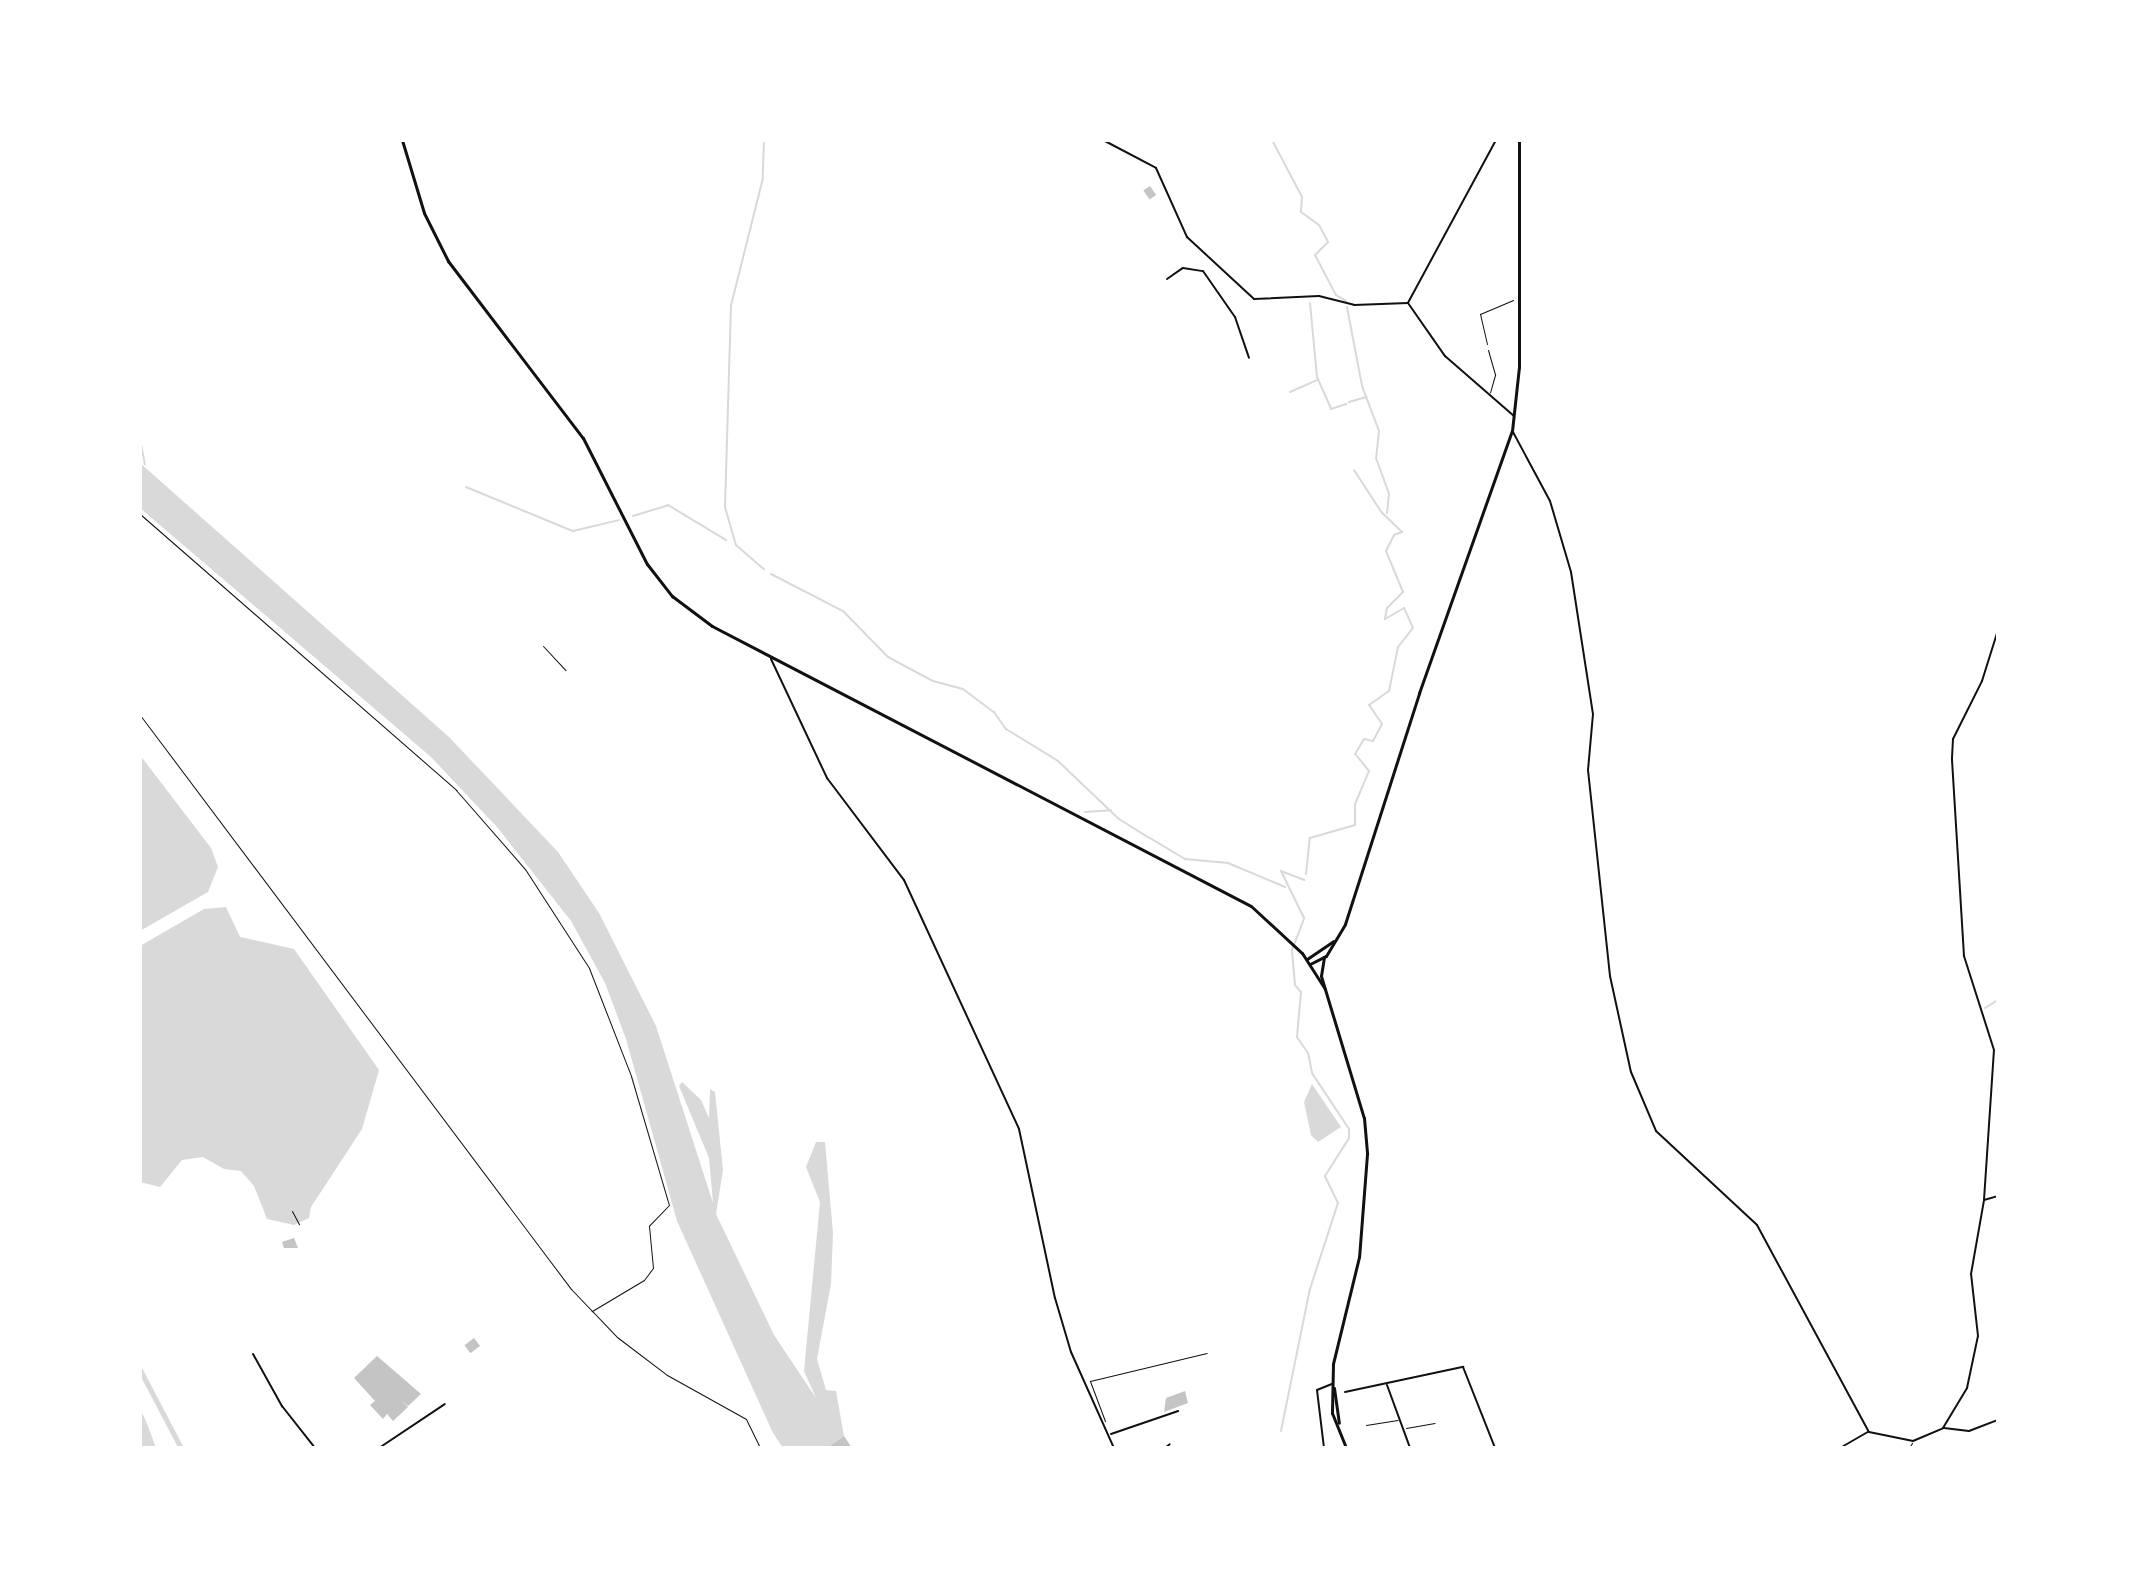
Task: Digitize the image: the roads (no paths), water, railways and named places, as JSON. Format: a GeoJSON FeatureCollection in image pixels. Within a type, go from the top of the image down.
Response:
{"type":"FeatureCollection","features":[{"type":"Feature","properties":{"kind":"main road"},"geometry":{"type":"LineString","coordinates":[[402,140],[419,201],[448,261],[583,438],[657,579],[692,613],[1251,906],[1307,959],[1325,989],[1364,1118],[1367,1154],[1359,1257],[1338,1330],[1333,1384],[1332,1413],[1346,1448]]}},
{"type":"Feature","properties":{"kind":"main road"},"geometry":{"type":"LineString","coordinates":[[1310,964],[1324,957],[1337,938],[1512,431],[1519,298],[1519,140]]}},
{"type":"Feature","properties":{"kind":"main road"},"geometry":{"type":"LineString","coordinates":[[1307,959],[1337,938]]}},
{"type":"Feature","properties":{"kind":"main road"},"geometry":{"type":"LineString","coordinates":[[1324,957],[1325,989]]}},
{"type":"Feature","properties":{"kind":"street"},"geometry":{"type":"LineString","coordinates":[[1103,140],[1156,168],[1187,237],[1211,264],[1254,299],[1319,296],[1354,305],[1408,303]]}},
{"type":"Feature","properties":{"kind":"street"},"geometry":{"type":"LineString","coordinates":[[1408,303],[1440,249],[1496,140]]}},
{"type":"Feature","properties":{"kind":"street"},"geometry":{"type":"LineString","coordinates":[[1203,271],[1211,264]]}},
{"type":"Feature","properties":{"kind":"street"},"geometry":{"type":"LineString","coordinates":[[1167,279],[1183,268],[1203,271],[1234,315],[1249,358]]}},
{"type":"Feature","properties":{"kind":"street"},"geometry":{"type":"LineString","coordinates":[[1408,303],[1445,356],[1490,392],[1515,417]]}},
{"type":"Feature","properties":{"kind":"street"},"geometry":{"type":"LineString","coordinates":[[1512,431],[1520,438],[1550,501],[1571,572],[1593,714],[1588,770],[1614,1004],[1631,1072],[1656,1131],[1757,1225],[1869,1432]]}},
{"type":"Feature","properties":{"kind":"street"},"geometry":{"type":"LineString","coordinates":[[1943,1428],[1967,1388],[1978,1336],[1971,1274],[1983,1217],[1994,1050],[1964,956],[1953,739],[1982,681],[1998,630]]}},
{"type":"Feature","properties":{"kind":"street"},"geometry":{"type":"LineString","coordinates":[[771,657],[827,778],[904,880],[1019,1129],[1042,1253],[1071,1352],[1114,1448]]}},
{"type":"Feature","properties":{"kind":"street"},"geometry":{"type":"LineString","coordinates":[[1984,1200],[1998,1196]]}},
{"type":"Feature","properties":{"kind":"street"},"geometry":{"type":"LineString","coordinates":[[253,1354],[282,1406],[315,1448]]}},
{"type":"Feature","properties":{"kind":"street"},"geometry":{"type":"LineString","coordinates":[[1345,1392],[1463,1367],[1495,1448]]}},
{"type":"Feature","properties":{"kind":"street"},"geometry":{"type":"LineString","coordinates":[[1324,1448],[1317,1390],[1333,1384]]}},
{"type":"Feature","properties":{"kind":"street"},"geometry":{"type":"LineString","coordinates":[[1387,1385],[1410,1448]]}},
{"type":"Feature","properties":{"kind":"street"},"geometry":{"type":"LineString","coordinates":[[379,1448],[445,1404]]}},
{"type":"Feature","properties":{"kind":"street"},"geometry":{"type":"LineString","coordinates":[[1110,1435],[1178,1411]]}},
{"type":"Feature","properties":{"kind":"street"},"geometry":{"type":"LineString","coordinates":[[1840,1448],[1869,1432],[1913,1441],[1943,1428],[1969,1431],[1998,1420]]}},
{"type":"Feature","properties":{"kind":"street"},"geometry":{"type":"LineString","coordinates":[[1165,1448],[1170,1444]]}},
{"type":"Feature","properties":{"kind":"lane"},"geometry":{"type":"LineString","coordinates":[[1488,350],[1495,375],[1490,392]]}},
{"type":"Feature","properties":{"kind":"lane"},"geometry":{"type":"LineString","coordinates":[[1103,1423],[1107,1419],[1090,1381],[1207,1353]]}},
{"type":"Feature","properties":{"kind":"lane"},"geometry":{"type":"LineString","coordinates":[[1366,1425],[1400,1420]]}},
{"type":"Feature","properties":{"kind":"lane"},"geometry":{"type":"LineString","coordinates":[[1403,1429],[1435,1423]]}},
{"type":"Feature","properties":{"kind":"lane"},"geometry":{"type":"LineString","coordinates":[[1909,1448],[1913,1441]]}},
{"type":"Feature","properties":{"kind":"waterway"},"geometry":{"type":"LineString","coordinates":[[764,140],[763,178],[731,305],[725,507],[736,545],[764,569]]}},
{"type":"Feature","properties":{"kind":"waterway"},"geometry":{"type":"LineString","coordinates":[[1272,140],[1302,197],[1301,212],[1319,225],[1328,242],[1315,255],[1336,295],[1346,301]]}},
{"type":"Feature","properties":{"kind":"waterway"},"geometry":{"type":"LineString","coordinates":[[1310,303],[1317,377],[1331,409],[1346,404]]}},
{"type":"Feature","properties":{"kind":"waterway"},"geometry":{"type":"LineString","coordinates":[[1347,307],[1362,386],[1379,431],[1376,458],[1389,494],[1387,513]]}},
{"type":"Feature","properties":{"kind":"waterway"},"geometry":{"type":"LineString","coordinates":[[1290,392],[1317,380]]}},
{"type":"Feature","properties":{"kind":"waterway"},"geometry":{"type":"LineString","coordinates":[[1349,402],[1366,397]]}},
{"type":"Feature","properties":{"kind":"waterway"},"geometry":{"type":"LineString","coordinates":[[140,439],[145,465]]}},
{"type":"Feature","properties":{"kind":"waterway"},"geometry":{"type":"LineString","coordinates":[[1306,874],[1310,838],[1355,825],[1355,804],[1369,771],[1355,754],[1364,739],[1373,741],[1382,724],[1369,705],[1389,691],[1398,647],[1413,628],[1404,608],[1385,619],[1387,608],[1403,592],[1386,551],[1394,535],[1402,532],[1382,513],[1354,470]]}},
{"type":"Feature","properties":{"kind":"waterway"},"geometry":{"type":"LineString","coordinates":[[466,487],[573,531],[619,520]]}},
{"type":"Feature","properties":{"kind":"waterway"},"geometry":{"type":"LineString","coordinates":[[633,516],[668,505],[726,540]]}},
{"type":"Feature","properties":{"kind":"waterway"},"geometry":{"type":"LineString","coordinates":[[771,574],[843,611],[888,657],[933,681],[963,689],[994,712],[1006,729],[1058,761],[1119,819],[1150,838],[1185,859],[1228,863],[1285,887]]}},
{"type":"Feature","properties":{"kind":"waterway"},"geometry":{"type":"LineString","coordinates":[[1085,812],[1111,810]]}},
{"type":"Feature","properties":{"kind":"waterway"},"geometry":{"type":"LineString","coordinates":[[1281,1431],[1310,1289],[1338,1203],[1325,1176],[1349,1138],[1349,1129],[1312,1073],[1308,1053],[1297,1037],[1301,992],[1295,985],[1292,950],[1304,918],[1281,871],[1304,880]]}},
{"type":"Feature","properties":{"kind":"waterway"},"geometry":{"type":"LineString","coordinates":[[1985,1008],[1998,1000]]}},
{"type":"Feature","properties":{"kind":"waterway"},"geometry":{"type":"LineString","coordinates":[[140,1370],[181,1448]]}}]}
